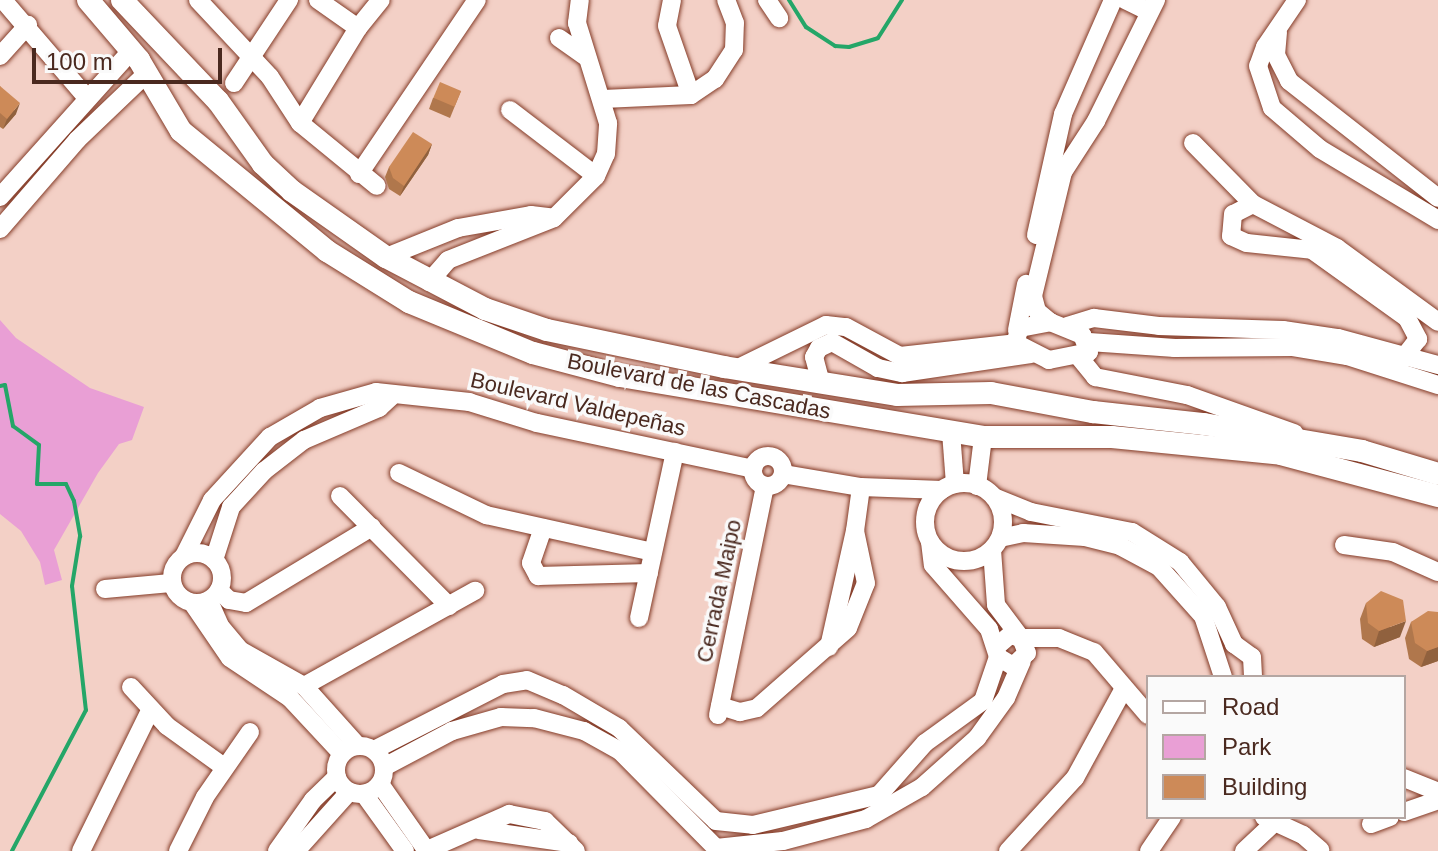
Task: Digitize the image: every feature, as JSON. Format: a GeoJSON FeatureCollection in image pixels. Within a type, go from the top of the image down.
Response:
{"type":"FeatureCollection","features":[{"type":"Feature","properties":{"kind":"main road","name":"Boulevard de las Cascadas"},"geometry":{"type":"LineString","coordinates":[[88,0],[147,73],[181,131],[201,150],[327,251],[409,302],[474,331],[620,376],[983,437],[1112,437],[1199,443],[1281,454],[1438,496]]}},
{"type":"Feature","properties":{"kind":"main road","name":"Boulevard de las Cascadas"},"geometry":{"type":"LineString","coordinates":[[122,0],[237,127],[263,164],[292,191],[386,257],[485,309],[547,330],[736,369],[897,395],[957,394],[1018,398],[1315,443],[1438,474]]}},
{"type":"Feature","properties":{"kind":"main road"},"geometry":{"type":"LineString","coordinates":[[169,109],[179,91],[196,83]]}},
{"type":"Feature","properties":{"kind":"main road"},"geometry":{"type":"LineString","coordinates":[[201,150],[224,146],[237,127]]}},
{"type":"Feature","properties":{"kind":"main road"},"geometry":{"type":"LineString","coordinates":[[951,432],[947,409],[957,394]]}},
{"type":"Feature","properties":{"kind":"main road"},"geometry":{"type":"LineString","coordinates":[[1015,439],[1023,421],[1018,398]]}},
{"type":"Feature","properties":{"kind":"street"},"geometry":{"type":"LineString","coordinates":[[3,0],[28,25],[87,98]]}},
{"type":"Feature","properties":{"kind":"street"},"geometry":{"type":"LineString","coordinates":[[198,0],[252,56],[300,123],[377,186]]}},
{"type":"Feature","properties":{"kind":"street"},"geometry":{"type":"LineString","coordinates":[[234,83],[289,0]]}},
{"type":"Feature","properties":{"kind":"street"},"geometry":{"type":"LineString","coordinates":[[318,0],[358,28]]}},
{"type":"Feature","properties":{"kind":"street"},"geometry":{"type":"LineString","coordinates":[[300,123],[358,28],[381,0]]}},
{"type":"Feature","properties":{"kind":"street"},"geometry":{"type":"LineString","coordinates":[[429,282],[448,260],[554,218],[596,176],[608,138],[603,99],[585,56],[577,23],[580,0]]}},
{"type":"Feature","properties":{"kind":"street"},"geometry":{"type":"LineString","coordinates":[[672,0],[667,26],[691,95]]}},
{"type":"Feature","properties":{"kind":"street"},"geometry":{"type":"LineString","coordinates":[[603,99],[691,95],[715,79],[734,50],[735,23],[726,0]]}},
{"type":"Feature","properties":{"kind":"street"},"geometry":{"type":"LineString","coordinates":[[767,0],[779,18]]}},
{"type":"Feature","properties":{"kind":"street"},"geometry":{"type":"LineString","coordinates":[[1021,342],[1061,121],[1102,19],[1113,0]]}},
{"type":"Feature","properties":{"kind":"street"},"geometry":{"type":"LineString","coordinates":[[1125,0],[1152,6],[1134,36],[1089,131],[1066,164],[1037,257],[1033,301],[1084,350],[1095,377],[1199,399],[1315,443]]}},
{"type":"Feature","properties":{"kind":"street"},"geometry":{"type":"LineString","coordinates":[[1297,0],[1258,66],[1267,101],[1304,138],[1438,220]]}},
{"type":"Feature","properties":{"kind":"street"},"geometry":{"type":"LineString","coordinates":[[359,174],[486,1]]}},
{"type":"Feature","properties":{"kind":"street"},"geometry":{"type":"LineString","coordinates":[[1102,19],[1134,36]]}},
{"type":"Feature","properties":{"kind":"street"},"geometry":{"type":"LineString","coordinates":[[0,56],[28,25]]}},
{"type":"Feature","properties":{"kind":"street"},"geometry":{"type":"LineString","coordinates":[[1279,29],[1276,55],[1289,81],[1438,198]]}},
{"type":"Feature","properties":{"kind":"street"},"geometry":{"type":"LineString","coordinates":[[559,38],[585,56]]}},
{"type":"Feature","properties":{"kind":"street"},"geometry":{"type":"LineString","coordinates":[[0,197],[131,51]]}},
{"type":"Feature","properties":{"kind":"street"},"geometry":{"type":"LineString","coordinates":[[0,229],[77,140],[147,73]]}},
{"type":"Feature","properties":{"kind":"street"},"geometry":{"type":"LineString","coordinates":[[1267,101],[1289,81]]}},
{"type":"Feature","properties":{"kind":"street"},"geometry":{"type":"LineString","coordinates":[[510,110],[596,176]]}},
{"type":"Feature","properties":{"kind":"street"},"geometry":{"type":"LineString","coordinates":[[1061,121],[1089,131]]}},
{"type":"Feature","properties":{"kind":"street"},"geometry":{"type":"LineString","coordinates":[[63,125],[77,140]]}},
{"type":"Feature","properties":{"kind":"street"},"geometry":{"type":"LineString","coordinates":[[1350,165],[1365,141]]}},
{"type":"Feature","properties":{"kind":"street"},"geometry":{"type":"LineString","coordinates":[[1193,143],[1253,204],[1337,248],[1438,322]]}},
{"type":"Feature","properties":{"kind":"street"},"geometry":{"type":"LineString","coordinates":[[1253,204],[1233,214],[1228,228],[1231,236],[1247,243],[1288,247],[1321,255],[1370,297],[1411,321],[1417,344],[1399,363]]}},
{"type":"Feature","properties":{"kind":"street"},"geometry":{"type":"LineString","coordinates":[[386,257],[458,228],[531,215],[554,218]]}},
{"type":"Feature","properties":{"kind":"street"},"geometry":{"type":"LineString","coordinates":[[1288,247],[1294,228]]}},
{"type":"Feature","properties":{"kind":"street"},"geometry":{"type":"LineString","coordinates":[[821,383],[814,357],[819,348],[832,342],[878,368],[902,373],[1021,342],[1059,324],[1094,318],[1311,333],[1399,363],[1438,385]]}},
{"type":"Feature","properties":{"kind":"street"},"geometry":{"type":"LineString","coordinates":[[736,369],[826,325],[846,327],[900,356],[1021,342],[1058,360],[1084,350],[1293,347],[1399,363],[1438,365]]}},
{"type":"Feature","properties":{"kind":"street"},"geometry":{"type":"LineString","coordinates":[[1185,348],[1191,327]]}},
{"type":"Feature","properties":{"kind":"street","name":"Boulevard Valdepeñas"},"geometry":{"type":"LineString","coordinates":[[184,556],[196,527],[230,476],[270,437],[294,422],[376,392],[391,397],[469,402],[753,469]]}},
{"type":"Feature","properties":{"kind":"street"},"geometry":{"type":"LineString","coordinates":[[214,560],[219,532],[237,499],[304,440],[379,408],[391,397]]}},
{"type":"Feature","properties":{"kind":"street"},"geometry":{"type":"LineString","coordinates":[[294,422],[304,440]]}},
{"type":"Feature","properties":{"kind":"street"},"geometry":{"type":"LineString","coordinates":[[926,514],[948,487],[951,432]]}},
{"type":"Feature","properties":{"kind":"street"},"geometry":{"type":"LineString","coordinates":[[977,486],[983,437]]}},
{"type":"Feature","properties":{"kind":"street"},"geometry":{"type":"LineString","coordinates":[[639,618],[675,452]]}},
{"type":"Feature","properties":{"kind":"street"},"geometry":{"type":"LineString","coordinates":[[783,474],[774,457],[760,458],[753,469],[754,477],[765,486],[783,474],[902,491],[977,486],[994,497],[1031,512],[1132,532],[1180,562],[1217,607],[1234,644],[1252,657],[1253,675]]}},
{"type":"Feature","properties":{"kind":"street"},"geometry":{"type":"LineString","coordinates":[[399,473],[486,515],[653,552]]}},
{"type":"Feature","properties":{"kind":"street","name":"Cerrada Maipo"},"geometry":{"type":"LineString","coordinates":[[765,486],[719,712],[757,708],[829,647],[855,531],[861,487]]}},
{"type":"Feature","properties":{"kind":"street"},"geometry":{"type":"LineString","coordinates":[[902,491],[926,514],[933,565],[977,613],[997,652],[1013,666],[1022,647]]}},
{"type":"Feature","properties":{"kind":"street"},"geometry":{"type":"LineString","coordinates":[[340,496],[449,606]]}},
{"type":"Feature","properties":{"kind":"street"},"geometry":{"type":"LineString","coordinates":[[296,851],[369,784],[452,731],[501,717],[534,718],[584,731],[620,751],[674,810],[717,849],[756,848],[866,819],[891,809],[952,764],[1006,698],[1022,647],[996,605],[996,544],[1004,524],[994,497]]}},
{"type":"Feature","properties":{"kind":"street"},"geometry":{"type":"LineString","coordinates":[[207,598],[222,574],[214,560],[200,553],[184,556],[172,570],[171,583],[179,597],[246,603],[372,527]]}},
{"type":"Feature","properties":{"kind":"street"},"geometry":{"type":"LineString","coordinates":[[543,528],[531,563],[538,576],[649,573]]}},
{"type":"Feature","properties":{"kind":"street"},"geometry":{"type":"LineString","coordinates":[[930,542],[940,553],[966,562],[996,544],[1023,533],[1085,537],[1120,546],[1159,567],[1203,616],[1222,675]]}},
{"type":"Feature","properties":{"kind":"street"},"geometry":{"type":"LineString","coordinates":[[1344,545],[1393,552],[1438,572]]}},
{"type":"Feature","properties":{"kind":"street"},"geometry":{"type":"LineString","coordinates":[[105,589],[171,583]]}},
{"type":"Feature","properties":{"kind":"street"},"geometry":{"type":"LineString","coordinates":[[304,686],[475,591]]}},
{"type":"Feature","properties":{"kind":"street"},"geometry":{"type":"LineString","coordinates":[[207,598],[220,626],[240,650],[304,686],[358,750],[369,784],[405,851]]}},
{"type":"Feature","properties":{"kind":"street"},"geometry":{"type":"LineString","coordinates":[[207,598],[230,658],[290,698],[358,750]]}},
{"type":"Feature","properties":{"kind":"street"},"geometry":{"type":"LineString","coordinates":[[1022,647],[1059,638],[1094,652],[1146,713]]}},
{"type":"Feature","properties":{"kind":"street"},"geometry":{"type":"LineString","coordinates":[[277,851],[313,800],[337,777],[358,750],[517,679],[536,684],[619,728],[716,821],[734,825],[855,804],[894,783],[925,743],[983,701],[997,652]]}},
{"type":"Feature","properties":{"kind":"street"},"geometry":{"type":"LineString","coordinates":[[534,718],[536,684]]}},
{"type":"Feature","properties":{"kind":"street"},"geometry":{"type":"LineString","coordinates":[[131,687],[150,711],[224,767]]}},
{"type":"Feature","properties":{"kind":"street"},"geometry":{"type":"LineString","coordinates":[[1008,851],[1075,778],[1124,688]]}},
{"type":"Feature","properties":{"kind":"street"},"geometry":{"type":"LineString","coordinates":[[81,851],[150,711]]}},
{"type":"Feature","properties":{"kind":"street"},"geometry":{"type":"LineString","coordinates":[[178,851],[224,767],[250,732]]}},
{"type":"Feature","properties":{"kind":"street"},"geometry":{"type":"LineString","coordinates":[[925,743],[952,764]]}},
{"type":"Feature","properties":{"kind":"street"},"geometry":{"type":"LineString","coordinates":[[337,777],[369,784],[426,851],[479,830],[490,819],[530,815],[559,829],[572,847]]}},
{"type":"Feature","properties":{"kind":"street"},"geometry":{"type":"LineString","coordinates":[[1406,779],[1438,792]]}},
{"type":"Feature","properties":{"kind":"street"},"geometry":{"type":"LineString","coordinates":[[674,810],[688,796]]}},
{"type":"Feature","properties":{"kind":"street"},"geometry":{"type":"LineString","coordinates":[[1406,811],[1438,800]]}},
{"type":"Feature","properties":{"kind":"street"},"geometry":{"type":"LineString","coordinates":[[1149,851],[1171,819]]}},
{"type":"Feature","properties":{"kind":"street"},"geometry":{"type":"LineString","coordinates":[[1244,851],[1270,819],[1320,850]]}},
{"type":"Feature","properties":{"kind":"street"},"geometry":{"type":"LineString","coordinates":[[1371,824],[1385,819]]}},
{"type":"Feature","properties":{"kind":"green space"},"geometry":{"type":"Polygon","coordinates":[[[0,320],[16,338],[90,388],[144,407],[132,440],[119,444],[98,473],[54,550],[62,580],[45,585],[40,562],[21,531],[0,514],[0,320]]]}},
{"type":"Feature","properties":{"kind":"building"},"geometry":{"type":"Polygon","coordinates":[[[440,82],[461,91],[455,107],[433,98],[440,82]]]}},
{"type":"Feature","properties":{"kind":"building"},"geometry":{"type":"Polygon","coordinates":[[[0,86],[20,103],[7,119],[0,113],[0,86]]]}},
{"type":"Feature","properties":{"kind":"building"},"geometry":{"type":"Polygon","coordinates":[[[413,132],[432,144],[404,186],[393,178],[389,167],[413,132]]]}},
{"type":"Feature","properties":{"kind":"building"},"geometry":{"type":"Polygon","coordinates":[[[1381,591],[1403,600],[1406,621],[1379,631],[1368,623],[1366,603],[1381,591]]]}},
{"type":"Feature","properties":{"kind":"building"},"geometry":{"type":"Polygon","coordinates":[[[1428,611],[1438,612],[1438,647],[1427,651],[1415,643],[1411,622],[1428,611]]]}},
{"type":"Feature","properties":{"kind":"waterway"},"geometry":{"type":"LineString","coordinates":[[789,0],[806,27],[835,46],[849,47],[878,38],[902,0]]}},
{"type":"Feature","properties":{"kind":"waterway"},"geometry":{"type":"LineString","coordinates":[[0,386],[5,385],[13,426],[39,445],[37,484],[66,484],[74,501],[80,536],[72,586],[86,710],[12,851]]}}]}
